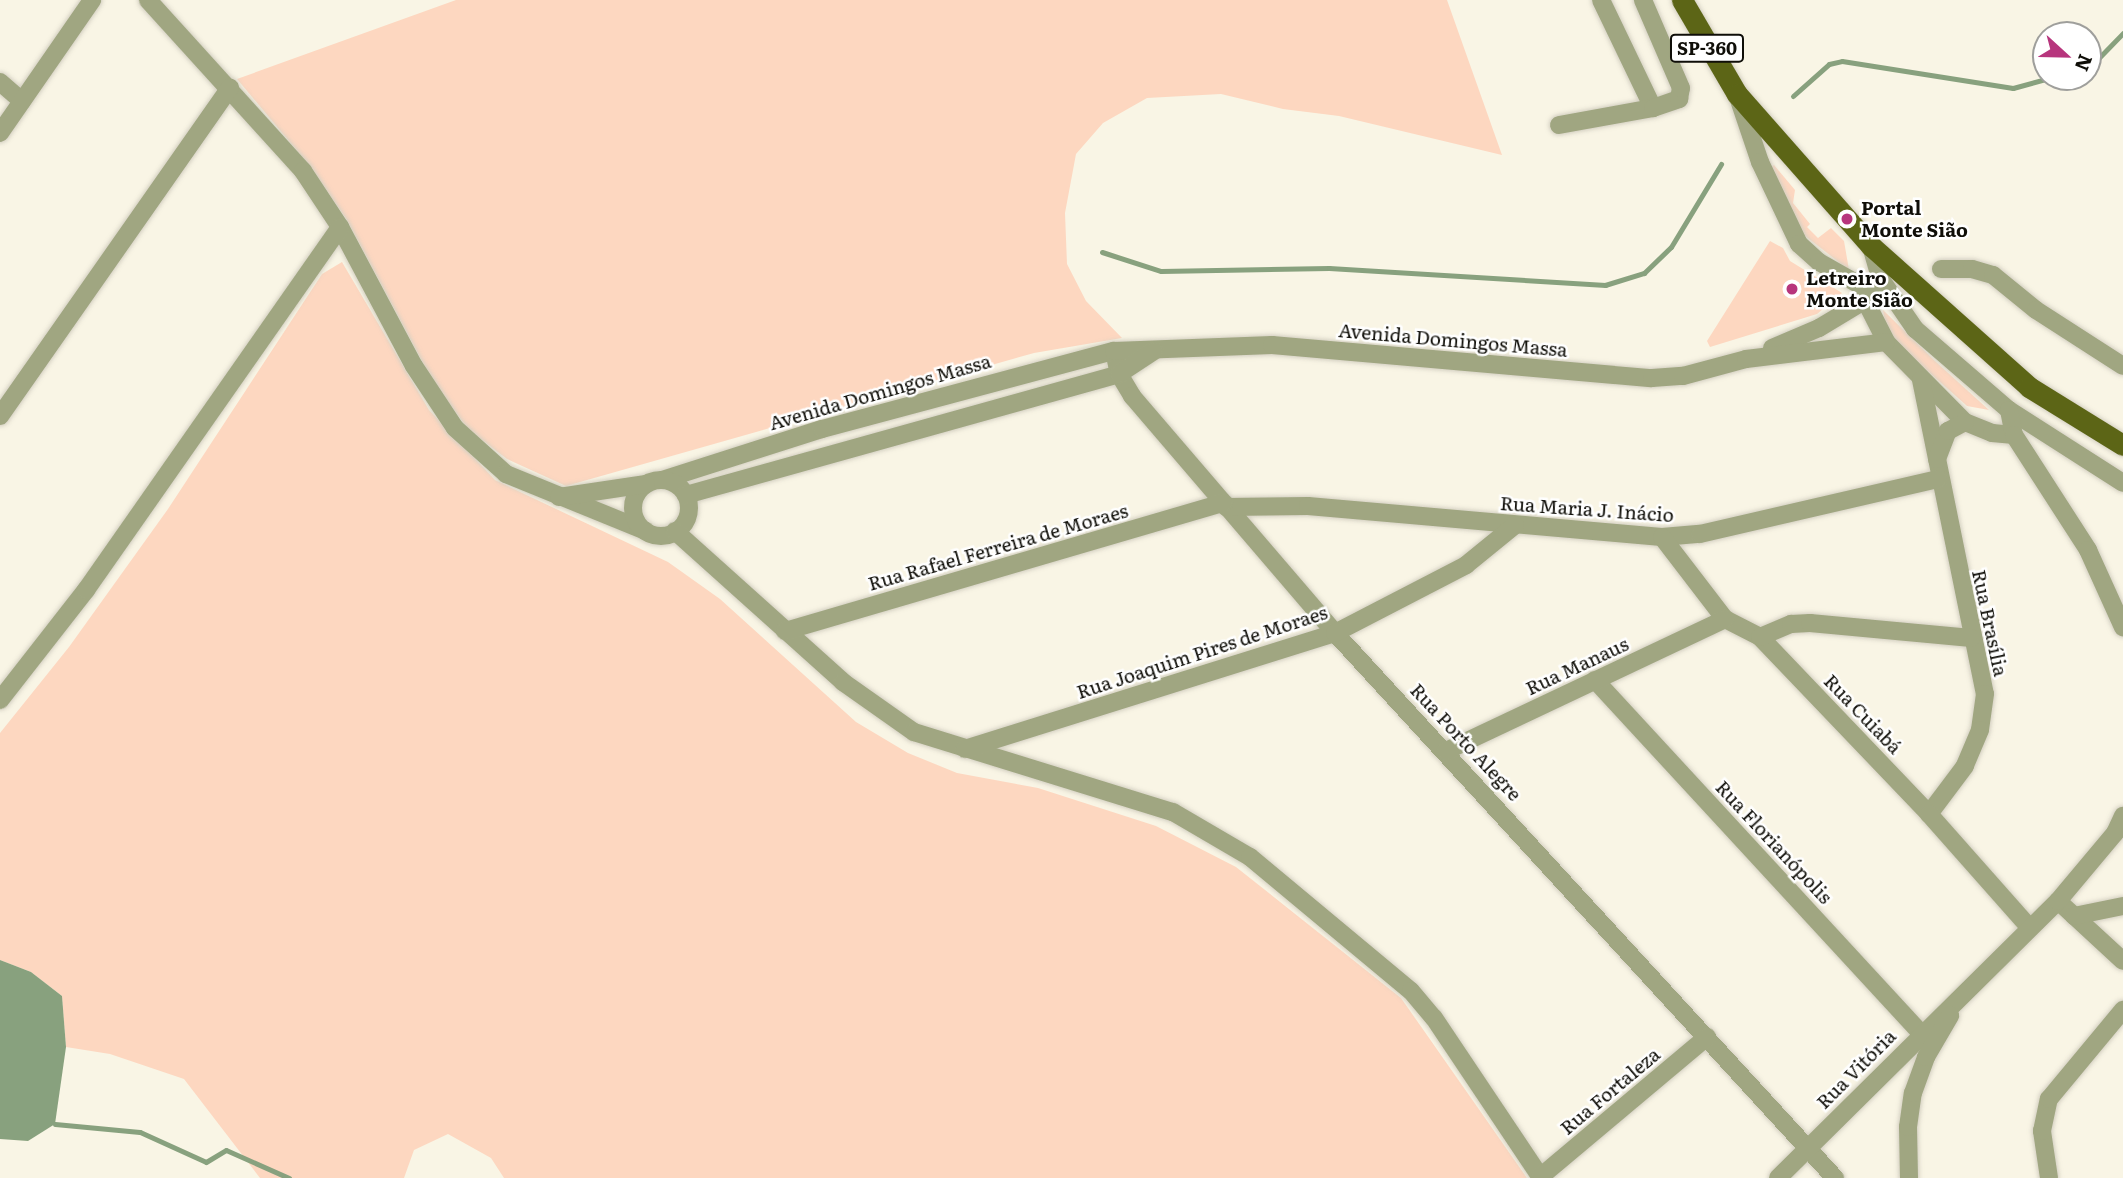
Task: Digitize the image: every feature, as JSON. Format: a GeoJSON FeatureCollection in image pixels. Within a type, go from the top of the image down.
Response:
{"type":"FeatureCollection","features":[{"type":"Feature","properties":{"kind":"main road","name":"SP-360"},"geometry":{"type":"LineString","coordinates":[[1682,0],[1737,94]]}},
{"type":"Feature","properties":{"kind":"main road"},"geometry":{"type":"LineString","coordinates":[[1737,94],[1871,246],[2029,387],[2123,445]]}},
{"type":"Feature","properties":{"kind":"street"},"geometry":{"type":"LineString","coordinates":[[0,133],[92,0]]}},
{"type":"Feature","properties":{"kind":"street"},"geometry":{"type":"LineString","coordinates":[[148,0],[303,171],[340,227],[414,366],[454,428],[506,474],[559,498],[655,535],[675,531],[689,511],[686,495],[671,482],[654,482],[634,502],[634,513],[646,531]]}},
{"type":"Feature","properties":{"kind":"street"},"geometry":{"type":"LineString","coordinates":[[1601,0],[1653,108]]}},
{"type":"Feature","properties":{"kind":"street"},"geometry":{"type":"LineString","coordinates":[[1559,125],[1653,108],[1676,101],[1682,92],[1643,0]]}},
{"type":"Feature","properties":{"kind":"street"},"geometry":{"type":"LineString","coordinates":[[0,82],[22,101]]}},
{"type":"Feature","properties":{"kind":"street"},"geometry":{"type":"LineString","coordinates":[[0,416],[230,88]]}},
{"type":"Feature","properties":{"kind":"street"},"geometry":{"type":"LineString","coordinates":[[1737,94],[1760,162],[1799,244],[1819,262],[1874,290],[2009,410],[2123,483]]}},
{"type":"Feature","properties":{"kind":"street"},"geometry":{"type":"LineString","coordinates":[[0,700],[86,590],[340,227]]}},
{"type":"Feature","properties":{"kind":"street"},"geometry":{"type":"LineString","coordinates":[[1871,246],[1875,327],[1886,342],[1965,422],[1992,433],[2014,435]]}},
{"type":"Feature","properties":{"kind":"street"},"geometry":{"type":"LineString","coordinates":[[1941,269],[1972,269],[1993,275],[2079,341],[2123,366]]}},
{"type":"Feature","properties":{"kind":"street","name":"Avenida Domingos Massa"},"geometry":{"type":"LineString","coordinates":[[559,498],[654,482],[835,425],[1114,351],[1154,351],[1210,345],[1272,345],[1652,378],[1683,376],[1746,359],[1819,328],[1874,290]]}},
{"type":"Feature","properties":{"kind":"street","name":"Avenida Domingos Massa"},"geometry":{"type":"LineString","coordinates":[[1746,359],[1886,342]]}},
{"type":"Feature","properties":{"kind":"street","name":"Rua Porto Alegre"},"geometry":{"type":"LineString","coordinates":[[1114,351],[1119,374],[1225,505],[1335,633],[1835,1178]]}},
{"type":"Feature","properties":{"kind":"street","name":"Avenida Domingos Massa"},"geometry":{"type":"LineString","coordinates":[[686,495],[1119,374],[1154,351]]}},
{"type":"Feature","properties":{"kind":"street","name":"Rua Brasília"},"geometry":{"type":"LineString","coordinates":[[1921,380],[1970,638],[1985,694],[1980,730],[1965,766],[1929,814]]}},
{"type":"Feature","properties":{"kind":"street"},"geometry":{"type":"LineString","coordinates":[[2009,410],[2014,435],[2088,550],[2123,627]]}},
{"type":"Feature","properties":{"kind":"street"},"geometry":{"type":"LineString","coordinates":[[1937,474],[1942,440],[1965,422]]}},
{"type":"Feature","properties":{"kind":"street","name":"Rua Maria J. Inácio"},"geometry":{"type":"LineString","coordinates":[[1225,505],[1308,506],[1662,537],[1700,534],[1937,474]]}},
{"type":"Feature","properties":{"kind":"street","name":"Rua Rafael Ferreira de Moraes"},"geometry":{"type":"LineString","coordinates":[[785,631],[1225,505]]}},
{"type":"Feature","properties":{"kind":"street","name":"Rua Joaquim Pires de Moraes"},"geometry":{"type":"LineString","coordinates":[[962,750],[1335,633],[1466,565],[1515,525]]}},
{"type":"Feature","properties":{"kind":"street"},"geometry":{"type":"LineString","coordinates":[[675,531],[785,631],[877,708],[914,732],[962,750],[1028,765],[1173,812],[1250,857],[1411,991],[1441,1028],[1540,1177]]}},
{"type":"Feature","properties":{"kind":"street","name":"Rua Cuiabá"},"geometry":{"type":"LineString","coordinates":[[1662,537],[1725,619],[1760,637],[1929,814],[2029,928]]}},
{"type":"Feature","properties":{"kind":"street","name":"Rua Manaus"},"geometry":{"type":"LineString","coordinates":[[1446,751],[1725,619]]}},
{"type":"Feature","properties":{"kind":"street"},"geometry":{"type":"LineString","coordinates":[[1760,637],[1776,628],[1810,622],[1970,638]]}},
{"type":"Feature","properties":{"kind":"street","name":"Rua Florianópolis"},"geometry":{"type":"LineString","coordinates":[[1595,680],[1921,1033]]}},
{"type":"Feature","properties":{"kind":"street"},"geometry":{"type":"LineString","coordinates":[[1909,1178],[1908,1127],[1913,1093],[1938,1035],[1966,993],[2057,901],[2115,833],[2123,816]]}},
{"type":"Feature","properties":{"kind":"street"},"geometry":{"type":"LineString","coordinates":[[2057,901],[2123,961]]}},
{"type":"Feature","properties":{"kind":"street"},"geometry":{"type":"LineString","coordinates":[[2074,916],[2123,906]]}},
{"type":"Feature","properties":{"kind":"street","name":"Rua Vitória"},"geometry":{"type":"LineString","coordinates":[[1778,1178],[1921,1033],[1966,993]]}},
{"type":"Feature","properties":{"kind":"street"},"geometry":{"type":"LineString","coordinates":[[2049,1178],[2042,1131],[2049,1099],[2121,1018]]}},
{"type":"Feature","properties":{"kind":"street","name":"Rua Fortaleza"},"geometry":{"type":"LineString","coordinates":[[1540,1177],[1707,1037]]}},
{"type":"Feature","properties":{"kind":"shaded area"},"geometry":{"type":"Polygon","coordinates":[[[456,0],[1447,0],[1502,155],[1339,116],[1283,109],[1221,94],[1147,98],[1103,123],[1076,154],[1065,213],[1067,264],[1086,301],[1122,338],[1034,353],[566,486],[507,459],[468,429],[431,378],[347,220],[310,166],[237,79],[456,0]]]}},
{"type":"Feature","properties":{"kind":"shaded area"},"geometry":{"type":"Polygon","coordinates":[[[1774,165],[1795,190],[1793,203],[1810,224],[1807,227],[1818,238],[1831,228],[1844,241],[1849,270],[1804,235],[1771,167],[1774,165]]]}},
{"type":"Feature","properties":{"kind":"shaded area"},"geometry":{"type":"Polygon","coordinates":[[[1770,241],[1783,248],[1790,261],[1842,293],[1817,314],[1710,347],[1707,341],[1770,241]]]}},
{"type":"Feature","properties":{"kind":"shaded area"},"geometry":{"type":"Polygon","coordinates":[[[342,262],[429,410],[495,480],[668,562],[720,599],[856,722],[908,753],[957,773],[1038,788],[1156,826],[1236,867],[1401,998],[1527,1178],[504,1178],[491,1158],[448,1134],[414,1150],[404,1178],[260,1178],[184,1079],[110,1054],[66,1047],[62,996],[31,972],[0,960],[0,733],[69,647],[168,509],[322,274],[342,262]]]}},
{"type":"Feature","properties":{"kind":"shaded area"},"geometry":{"type":"Polygon","coordinates":[[[1883,310],[1989,410],[1967,406],[1894,341],[1886,328],[1883,310]]]}},
{"type":"Feature","properties":{"kind":"shaded area"},"geometry":{"type":"Polygon","coordinates":[[[0,960],[31,972],[62,996],[66,1047],[55,1124],[28,1141],[0,1139],[0,960]]]}},
{"type":"Feature","properties":{"kind":"waterway"},"geometry":{"type":"LineString","coordinates":[[2102,55],[2123,33]]}},
{"type":"Feature","properties":{"kind":"waterway"},"geometry":{"type":"LineString","coordinates":[[1793,96],[1829,64],[1842,61],[2013,88],[2032,83]]}},
{"type":"Feature","properties":{"kind":"waterway"},"geometry":{"type":"LineString","coordinates":[[1102,252],[1161,271],[1329,268],[1605,285],[1644,273],[1671,247],[1721,164]]}},
{"type":"Feature","properties":{"kind":"waterway"},"geometry":{"type":"LineString","coordinates":[[55,1124],[140,1132],[206,1162],[226,1150],[289,1178]]}},
{"type":"Feature","properties":{"kind":"place","name":"Portal Monte Sião"},"geometry":{"type":"Point","coordinates":[1847,219]}},
{"type":"Feature","properties":{"kind":"place","name":"Letreiro Monte Sião"},"geometry":{"type":"Point","coordinates":[1792,289]}}]}
